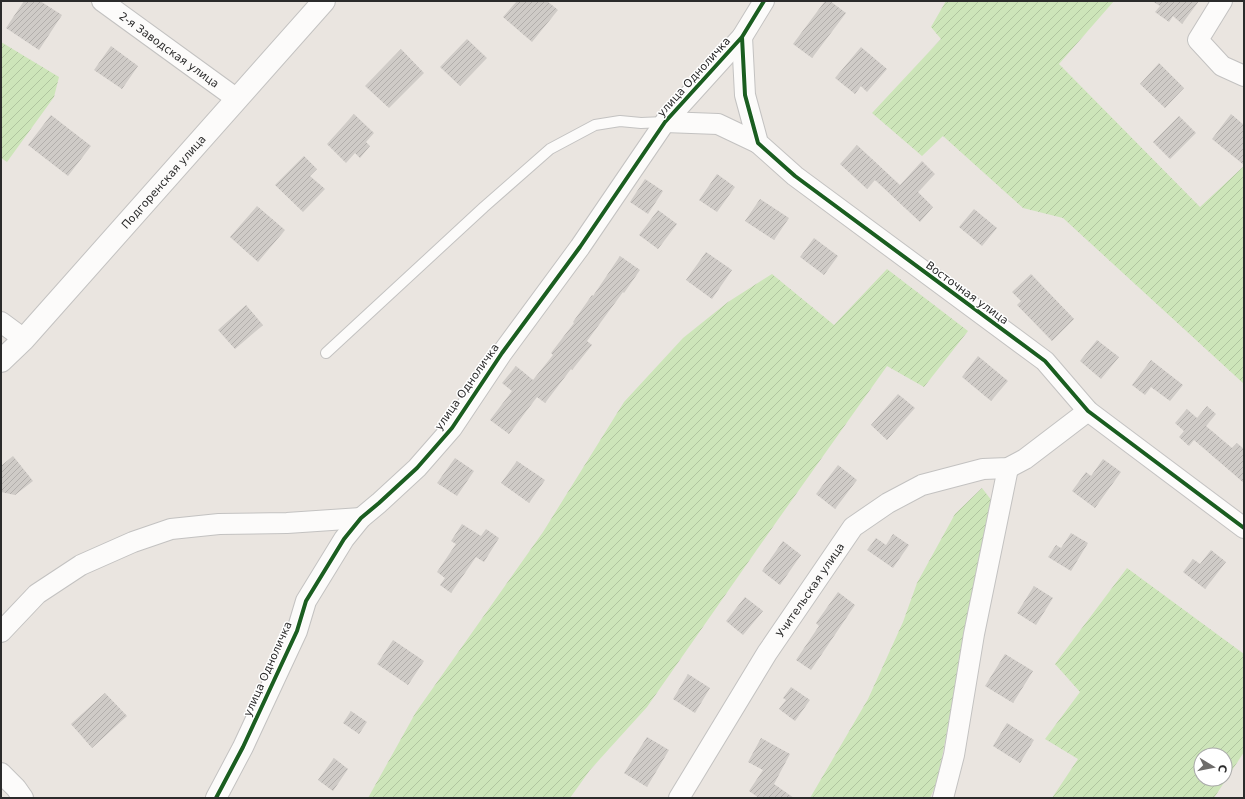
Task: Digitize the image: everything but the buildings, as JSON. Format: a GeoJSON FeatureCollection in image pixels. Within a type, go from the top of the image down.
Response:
{"type":"FeatureCollection","features":[{"type":"Feature","properties":{"kind":"street","name":"2-я Заводская улица"},"geometry":{"type":"LineString","coordinates":[[102,1],[237,99]]}},
{"type":"Feature","properties":{"kind":"street","name":"Подгоренская улица"},"geometry":{"type":"LineString","coordinates":[[1,361],[24,339],[324,1]]}},
{"type":"Feature","properties":{"kind":"street","name":"улица Одноличка"},"geometry":{"type":"LineString","coordinates":[[216,798],[243,747],[297,631],[306,601],[344,539],[361,518],[416,468],[452,428],[502,353],[580,248],[665,122],[742,37],[764,1]]}},
{"type":"Feature","properties":{"kind":"street"},"geometry":{"type":"LineString","coordinates":[[1222,1],[1198,40],[1222,66],[1244,76]]}},
{"type":"Feature","properties":{"kind":"street"},"geometry":{"type":"LineString","coordinates":[[742,37],[745,95],[758,142]]}},
{"type":"Feature","properties":{"kind":"street"},"geometry":{"type":"LineString","coordinates":[[665,122],[718,124],[758,142]]}},
{"type":"Feature","properties":{"kind":"street","name":"Восточная улица"},"geometry":{"type":"LineString","coordinates":[[758,142],[795,176],[1045,361],[1088,411],[1244,528]]}},
{"type":"Feature","properties":{"kind":"street"},"geometry":{"type":"LineString","coordinates":[[1,322],[24,339]]}},
{"type":"Feature","properties":{"kind":"street","name":"Учительская улица"},"geometry":{"type":"LineString","coordinates":[[679,798],[767,653],[853,527],[888,503],[922,486],[983,469],[1008,468],[1025,459],[1088,411]]}},
{"type":"Feature","properties":{"kind":"street"},"geometry":{"type":"LineString","coordinates":[[944,798],[954,755],[974,634],[1008,468]]}},
{"type":"Feature","properties":{"kind":"street"},"geometry":{"type":"LineString","coordinates":[[1,632],[37,594],[81,565],[133,542],[171,529],[219,524],[287,523],[361,518]]}},
{"type":"Feature","properties":{"kind":"street"},"geometry":{"type":"LineString","coordinates":[[1,773],[23,798]]}},
{"type":"Feature","properties":{"kind":"lane"},"geometry":{"type":"LineString","coordinates":[[326,353],[484,207],[550,149],[595,125],[620,120],[641,123],[665,122]]}},
{"type":"Feature","properties":{"kind":"green space"},"geometry":{"type":"Polygon","coordinates":[[[946,1],[1114,1],[1059,64],[1200,207],[1244,166],[1244,384],[1063,218],[1023,208],[943,136],[922,156],[872,113],[941,39],[931,27],[946,1]]]}},
{"type":"Feature","properties":{"kind":"green space"},"geometry":{"type":"Polygon","coordinates":[[[1,42],[59,77],[54,97],[7,162],[1,158],[1,42]]]}},
{"type":"Feature","properties":{"kind":"green space"},"geometry":{"type":"Polygon","coordinates":[[[887,269],[968,331],[924,387],[887,366],[647,707],[590,770],[570,798],[368,798],[416,712],[543,532],[624,402],[683,338],[728,302],[772,274],[834,325],[887,269]]]}},
{"type":"Feature","properties":{"kind":"green space"},"geometry":{"type":"Polygon","coordinates":[[[982,488],[992,501],[937,783],[930,798],[810,798],[868,699],[903,622],[917,583],[955,514],[982,488]]]}},
{"type":"Feature","properties":{"kind":"green space"},"geometry":{"type":"Polygon","coordinates":[[[1127,568],[1244,654],[1244,752],[1233,769],[1233,747],[1193,747],[1193,787],[1221,787],[1214,798],[1052,798],[1078,759],[1045,739],[1080,692],[1055,664],[1127,568]]]}},
{"type":"Feature","properties":{"kind":"cycle path"},"geometry":{"type":"LineString","coordinates":[[216,798],[243,747],[297,631],[306,601],[344,539],[361,518],[417,468],[452,428],[502,353],[580,247],[665,122],[742,37],[764,1]]}},
{"type":"Feature","properties":{"kind":"cycle path"},"geometry":{"type":"LineString","coordinates":[[742,37],[745,95],[758,143],[795,176],[1045,361],[1088,411],[1244,528]]}}]}
